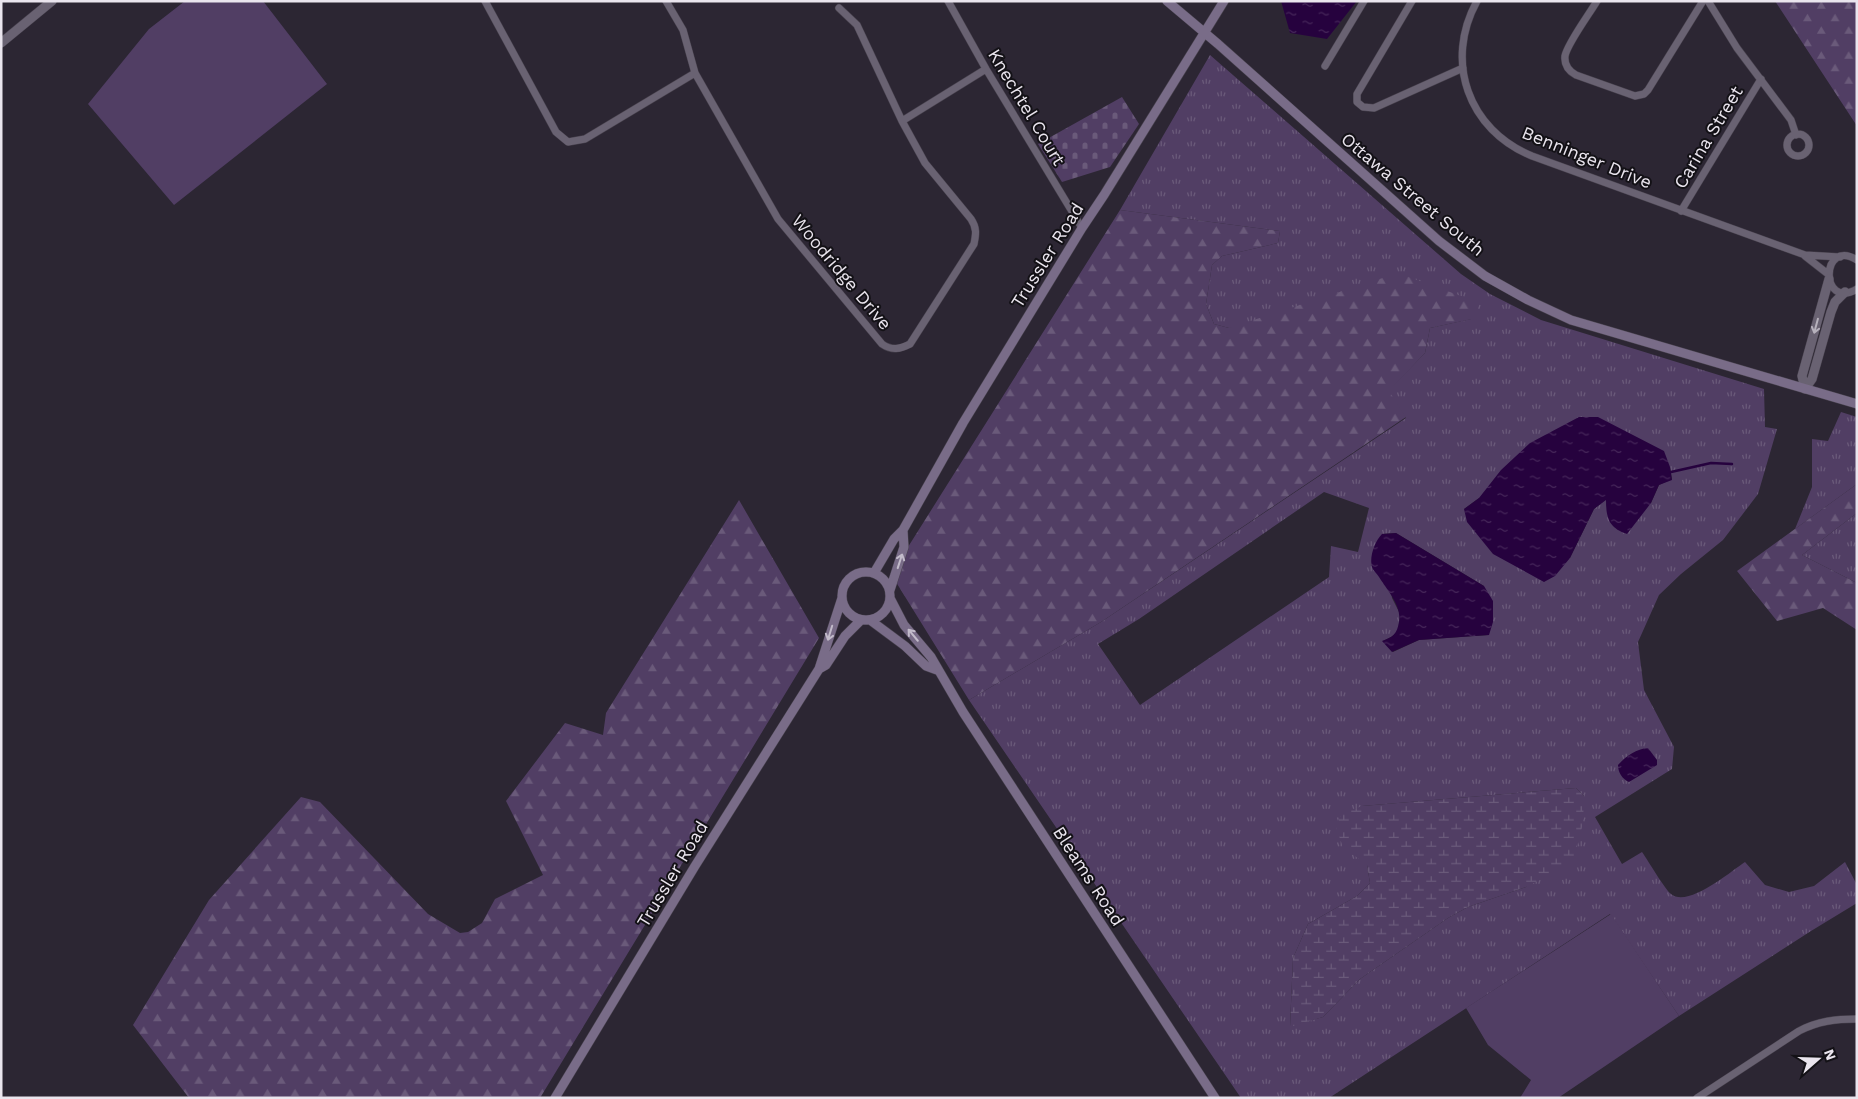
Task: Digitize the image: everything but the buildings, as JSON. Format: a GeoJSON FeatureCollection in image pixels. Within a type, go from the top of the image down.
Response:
{"type":"FeatureCollection","features":[{"type":"Feature","properties":{"kind":"main road"},"geometry":{"type":"LineString","coordinates":[[1167,1],[1205,33]]}},
{"type":"Feature","properties":{"kind":"main road","name":"Trussler Road"},"geometry":{"type":"LineString","coordinates":[[874,573],[894,539],[903,530],[963,423],[1082,228],[1224,1]]}},
{"type":"Feature","properties":{"kind":"main road","name":"Ottawa Street South"},"geometry":{"type":"LineString","coordinates":[[1205,33],[1439,242],[1485,276],[1528,300],[1571,320],[1857,404]]}},
{"type":"Feature","properties":{"kind":"main road","name":"Trussler Road"},"geometry":{"type":"LineString","coordinates":[[890,594],[904,547],[903,530]]}},
{"type":"Feature","properties":{"kind":"main road"},"geometry":{"type":"LineString","coordinates":[[866,572],[874,573],[881,577],[890,594],[888,606],[884,613],[877,618],[865,620],[848,612],[842,598],[846,582],[851,576],[866,572]]}},
{"type":"Feature","properties":{"kind":"main road","name":"Bleams Road"},"geometry":{"type":"LineString","coordinates":[[890,594],[904,625],[931,657],[937,670],[1082,896],[1215,1098]]}},
{"type":"Feature","properties":{"kind":"main road","name":"Trussler Road"},"geometry":{"type":"LineString","coordinates":[[555,1098],[695,866],[819,669],[842,598]]}},
{"type":"Feature","properties":{"kind":"main road","name":"Trussler Road"},"geometry":{"type":"LineString","coordinates":[[819,669],[826,665],[845,636],[865,620]]}},
{"type":"Feature","properties":{"kind":"main road","name":"Bleams Road"},"geometry":{"type":"LineString","coordinates":[[865,620],[905,646],[926,666],[937,670]]}},
{"type":"Feature","properties":{"kind":"street"},"geometry":{"type":"LineString","coordinates":[[1,43],[52,1]]}},
{"type":"Feature","properties":{"kind":"street"},"geometry":{"type":"LineString","coordinates":[[485,1],[556,132],[568,142],[585,139],[694,73]]}},
{"type":"Feature","properties":{"kind":"street","name":"Woodridge Drive"},"geometry":{"type":"LineString","coordinates":[[666,1],[683,30],[694,73],[778,220],[882,344],[893,349],[900,348],[910,344],[974,244],[977,234],[973,222],[925,163],[902,121],[856,25],[838,8]]}},
{"type":"Feature","properties":{"kind":"street","name":"Knechtel Court"},"geometry":{"type":"LineString","coordinates":[[948,1],[986,69],[1082,228]]}},
{"type":"Feature","properties":{"kind":"street"},"geometry":{"type":"LineString","coordinates":[[1325,66],[1364,1]]}},
{"type":"Feature","properties":{"kind":"street"},"geometry":{"type":"LineString","coordinates":[[1412,1],[1356,94],[1356,102],[1363,107],[1374,108],[1463,68]]}},
{"type":"Feature","properties":{"kind":"street","name":"Benninger Drive"},"geometry":{"type":"LineString","coordinates":[[1477,1],[1465,32],[1462,54],[1463,68],[1468,91],[1476,108],[1492,131],[1507,143],[1532,156],[1805,256],[1844,257],[1857,260]]}},
{"type":"Feature","properties":{"kind":"street"},"geometry":{"type":"LineString","coordinates":[[1597,1],[1566,52],[1566,66],[1576,75],[1635,96],[1644,94],[1648,90],[1702,1]]}},
{"type":"Feature","properties":{"kind":"street"},"geometry":{"type":"LineString","coordinates":[[1708,1],[1737,48],[1791,120],[1796,135]]}},
{"type":"Feature","properties":{"kind":"street"},"geometry":{"type":"LineString","coordinates":[[902,121],[986,69]]}},
{"type":"Feature","properties":{"kind":"street","name":"Carina Street"},"geometry":{"type":"LineString","coordinates":[[1681,211],[1761,79]]}},
{"type":"Feature","properties":{"kind":"street","name":"Benninger Drive"},"geometry":{"type":"LineString","coordinates":[[1844,257],[1857,252]]}},
{"type":"Feature","properties":{"kind":"street","name":"Benninger Drive"},"geometry":{"type":"LineString","coordinates":[[1805,256],[1828,276],[1833,287],[1845,292]]}},
{"type":"Feature","properties":{"kind":"street"},"geometry":{"type":"LineString","coordinates":[[1805,388],[1802,376],[1831,264],[1844,257]]}},
{"type":"Feature","properties":{"kind":"street"},"geometry":{"type":"LineString","coordinates":[[1805,388],[1812,379],[1835,302],[1845,292],[1857,289]]}},
{"type":"Feature","properties":{"kind":"street"},"geometry":{"type":"LineString","coordinates":[[1697,1098],[1808,1026],[1836,1019],[1857,1019]]}},
{"type":"Feature","properties":{"kind":"green space"},"geometry":{"type":"Polygon","coordinates":[[[185,1],[263,1],[327,84],[174,205],[88,104],[149,29],[185,1]]]}},
{"type":"Feature","properties":{"kind":"green space"},"geometry":{"type":"Polygon","coordinates":[[[1775,1],[1857,1],[1857,126],[1775,1]]]}},
{"type":"Feature","properties":{"kind":"green space"},"geometry":{"type":"Polygon","coordinates":[[[1210,55],[1461,274],[1490,294],[1541,320],[1764,389],[1765,427],[1777,429],[1758,494],[1723,540],[1681,574],[1659,595],[1638,642],[1644,690],[1674,747],[1672,769],[1595,817],[1622,864],[1642,852],[1668,891],[1678,897],[1698,893],[1745,862],[1765,885],[1789,892],[1814,886],[1845,862],[1857,885],[1857,903],[1679,1016],[1610,914],[1329,1098],[1241,1098],[969,700],[1101,622],[1406,418],[1388,391],[1425,353],[1430,328],[1471,319],[1229,328],[1214,324],[1206,304],[1212,265],[1222,256],[1278,243],[1280,231],[1120,210],[1210,55]],[[1670,467],[1479,498],[1464,509],[1570,558],[1594,509],[1606,499],[1651,503],[1659,485],[1672,479],[1670,467]],[[1324,492],[1139,619],[1098,644],[1140,705],[1329,577],[1331,546],[1358,552],[1369,508],[1324,492]],[[1396,533],[1382,534],[1392,598],[1400,614],[1398,632],[1383,641],[1393,652],[1419,640],[1489,635],[1484,586],[1396,533]],[[1576,788],[1362,806],[1370,883],[1357,896],[1308,924],[1293,958],[1290,1026],[1323,1017],[1360,979],[1448,918],[1468,907],[1526,887],[1584,796],[1576,788]]]}},
{"type":"Feature","properties":{"kind":"green space"},"geometry":{"type":"Polygon","coordinates":[[[1122,97],[1139,124],[1110,167],[1062,182],[1038,144],[1122,97]]]}},
{"type":"Feature","properties":{"kind":"green space"},"geometry":{"type":"Polygon","coordinates":[[[1120,210],[1280,231],[1278,243],[1222,256],[1212,265],[1206,304],[1214,324],[1229,328],[1398,273],[1480,303],[1472,319],[1430,328],[1425,353],[1389,391],[1406,417],[1101,622],[969,700],[891,574],[1120,210]]]}},
{"type":"Feature","properties":{"kind":"green space"},"geometry":{"type":"Polygon","coordinates":[[[1841,412],[1857,417],[1857,484],[1795,529],[1812,487],[1812,439],[1828,441],[1841,412]]]}},
{"type":"Feature","properties":{"kind":"green space"},"geometry":{"type":"Polygon","coordinates":[[[1857,484],[1857,513],[1802,555],[1857,583],[1857,630],[1823,608],[1777,621],[1737,571],[1857,484]]]}},
{"type":"Feature","properties":{"kind":"green space"},"geometry":{"type":"Polygon","coordinates":[[[739,500],[819,638],[540,1098],[189,1098],[133,1025],[209,900],[301,797],[320,802],[428,914],[460,933],[468,932],[482,923],[495,899],[543,875],[506,801],[565,723],[603,735],[606,713],[739,500]]]}},
{"type":"Feature","properties":{"kind":"green space"},"geometry":{"type":"Polygon","coordinates":[[[1857,513],[1857,583],[1802,555],[1857,513]]]}},
{"type":"Feature","properties":{"kind":"green space"},"geometry":{"type":"Polygon","coordinates":[[[1576,788],[1584,796],[1583,823],[1573,863],[1526,887],[1468,907],[1448,918],[1360,979],[1323,1017],[1290,1027],[1293,958],[1308,924],[1357,896],[1370,883],[1367,865],[1343,847],[1335,825],[1342,814],[1362,806],[1576,788]]]}},
{"type":"Feature","properties":{"kind":"green space"},"geometry":{"type":"Polygon","coordinates":[[[1611,914],[1679,1016],[1558,1098],[1520,1098],[1531,1080],[1488,1045],[1466,1008],[1611,914]]]}},
{"type":"Feature","properties":{"kind":"water"},"geometry":{"type":"Polygon","coordinates":[[[1281,1],[1357,1],[1327,39],[1290,33],[1281,1]]]}},
{"type":"Feature","properties":{"kind":"water"},"geometry":{"type":"Polygon","coordinates":[[[1579,417],[1598,417],[1664,451],[1670,467],[1672,480],[1659,485],[1651,503],[1627,534],[1612,525],[1608,517],[1606,500],[1594,509],[1570,558],[1555,576],[1544,582],[1493,554],[1467,522],[1464,509],[1479,498],[1501,470],[1530,443],[1579,417]]]}},
{"type":"Feature","properties":{"kind":"water"},"geometry":{"type":"Polygon","coordinates":[[[1396,533],[1484,586],[1493,601],[1493,622],[1489,635],[1419,640],[1392,652],[1382,641],[1396,632],[1399,622],[1398,610],[1393,598],[1373,568],[1371,559],[1379,537],[1382,534],[1396,533]]]}},
{"type":"Feature","properties":{"kind":"water"},"geometry":{"type":"Polygon","coordinates":[[[1648,748],[1657,760],[1657,765],[1629,782],[1624,779],[1618,765],[1631,754],[1648,748]]]}},
{"type":"Feature","properties":{"kind":"waterway"},"geometry":{"type":"LineString","coordinates":[[1671,472],[1711,463],[1732,464]]}}]}
